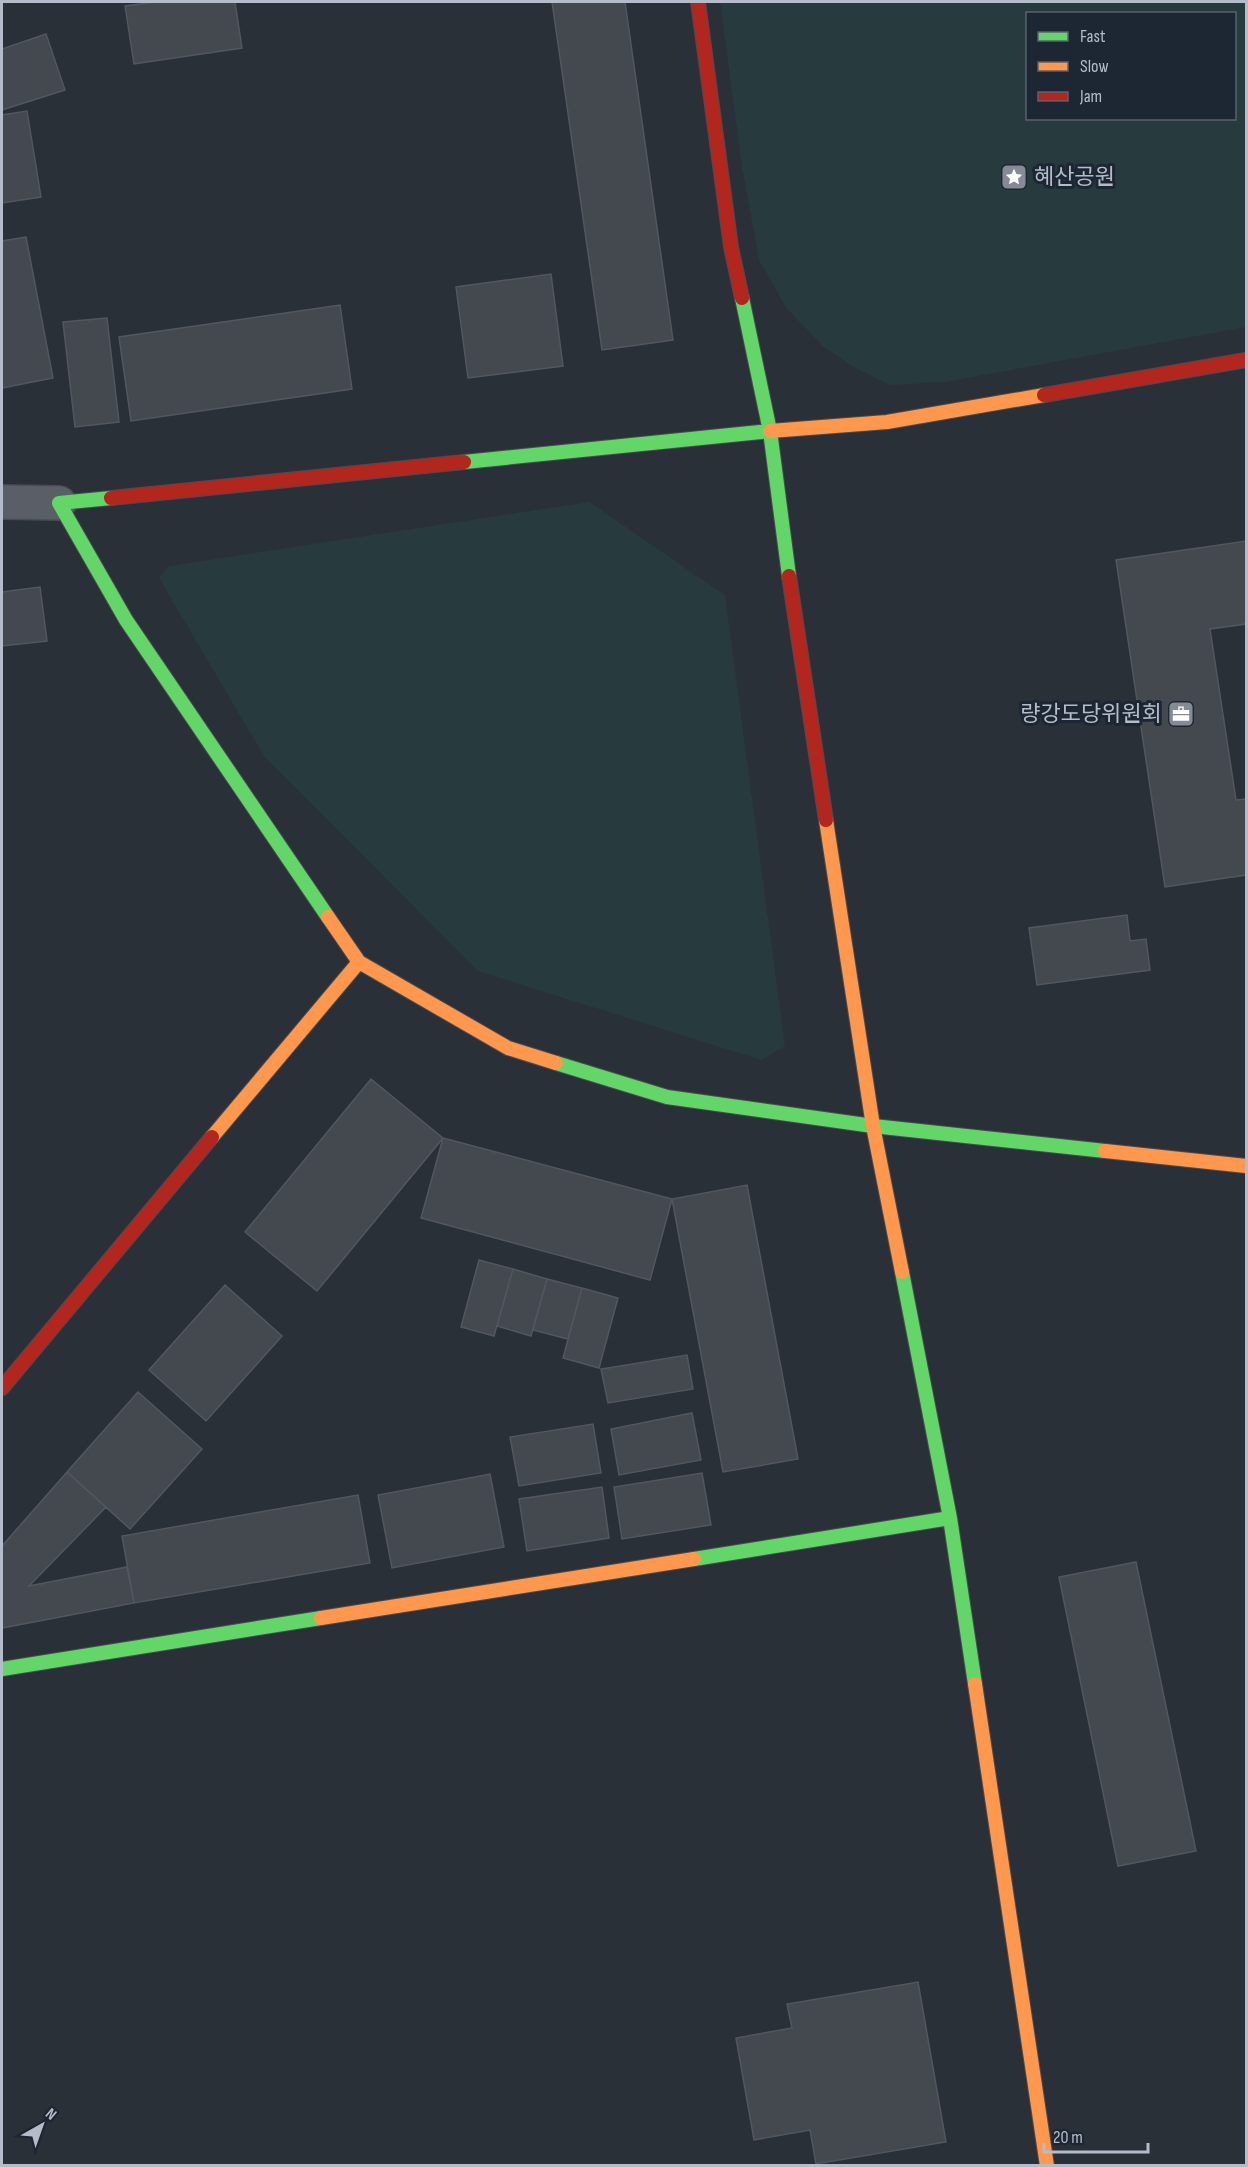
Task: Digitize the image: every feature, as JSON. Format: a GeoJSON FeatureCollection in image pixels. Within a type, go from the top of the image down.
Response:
{"type":"FeatureCollection","features":[{"type":"Feature","properties":{"kind":"main road"},"geometry":{"type":"LineString","coordinates":[[698,2],[730,247],[770,430],[780,526],[873,1126],[950,1518],[1047,2166]]}},
{"type":"Feature","properties":{"kind":"main road"},"geometry":{"type":"LineString","coordinates":[[1246,360],[887,422],[770,430],[59,503],[126,620],[359,962],[508,1048],[667,1097],[873,1126],[1246,1166]]}},
{"type":"Feature","properties":{"kind":"main road"},"geometry":{"type":"LineString","coordinates":[[2,1388],[359,962]]}},
{"type":"Feature","properties":{"kind":"main road"},"geometry":{"type":"LineString","coordinates":[[2,1669],[950,1518]]}},
{"type":"Feature","properties":{"kind":"street"},"geometry":{"type":"LineString","coordinates":[[2,502],[59,503]]}},
{"type":"Feature","properties":{"kind":"green space","name":"혜산공원"},"geometry":{"type":"Polygon","coordinates":[[[720,2],[1246,2],[1246,327],[945,382],[890,385],[852,366],[824,347],[787,309],[759,260],[742,167],[720,2]]]}},
{"type":"Feature","properties":{"kind":"green space"},"geometry":{"type":"Polygon","coordinates":[[[589,502],[725,595],[785,1046],[761,1060],[478,971],[264,756],[159,578],[169,566],[589,502]]]}},
{"type":"Feature","properties":{"kind":"building"},"geometry":{"type":"Polygon","coordinates":[[[155,2],[235,2],[242,48],[134,64],[125,6],[155,2]]]}},
{"type":"Feature","properties":{"kind":"building"},"geometry":{"type":"Polygon","coordinates":[[[552,2],[625,2],[673,340],[602,350],[552,2]]]}},
{"type":"Feature","properties":{"kind":"building"},"geometry":{"type":"Polygon","coordinates":[[[46,34],[65,90],[2,110],[2,49],[46,34]]]}},
{"type":"Feature","properties":{"kind":"building"},"geometry":{"type":"Polygon","coordinates":[[[27,111],[41,197],[2,203],[2,115],[27,111]]]}},
{"type":"Feature","properties":{"kind":"building"},"geometry":{"type":"Polygon","coordinates":[[[26,237],[53,378],[2,388],[2,241],[26,237]]]}},
{"type":"Feature","properties":{"kind":"building"},"geometry":{"type":"Polygon","coordinates":[[[551,274],[563,366],[468,378],[456,287],[551,274]]]}},
{"type":"Feature","properties":{"kind":"building"},"geometry":{"type":"Polygon","coordinates":[[[340,305],[352,389],[131,421],[119,337],[340,305]]]}},
{"type":"Feature","properties":{"kind":"building"},"geometry":{"type":"Polygon","coordinates":[[[107,318],[119,422],[75,427],[63,322],[107,318]]]}},
{"type":"Feature","properties":{"kind":"building","name":"량강도당위원회"},"geometry":{"type":"Polygon","coordinates":[[[1246,541],[1246,624],[1210,629],[1236,800],[1246,799],[1246,875],[1165,887],[1116,560],[1246,541]]]}},
{"type":"Feature","properties":{"kind":"building"},"geometry":{"type":"Polygon","coordinates":[[[40,587],[47,641],[2,646],[2,592],[40,587]]]}},
{"type":"Feature","properties":{"kind":"building"},"geometry":{"type":"Polygon","coordinates":[[[1127,915],[1130,941],[1146,939],[1150,970],[1037,985],[1029,928],[1127,915]]]}},
{"type":"Feature","properties":{"kind":"building"},"geometry":{"type":"Polygon","coordinates":[[[371,1079],[443,1138],[317,1291],[245,1232],[371,1079]]]}},
{"type":"Feature","properties":{"kind":"building"},"geometry":{"type":"Polygon","coordinates":[[[443,1138],[672,1199],[650,1280],[421,1218],[443,1138]]]}},
{"type":"Feature","properties":{"kind":"building"},"geometry":{"type":"Polygon","coordinates":[[[747,1185],[798,1459],[723,1472],[672,1199],[747,1185]]]}},
{"type":"Feature","properties":{"kind":"building"},"geometry":{"type":"Polygon","coordinates":[[[479,1260],[513,1269],[494,1336],[461,1327],[479,1260]]]}},
{"type":"Feature","properties":{"kind":"building"},"geometry":{"type":"Polygon","coordinates":[[[513,1269],[547,1279],[531,1336],[497,1326],[513,1269]]]}},
{"type":"Feature","properties":{"kind":"building"},"geometry":{"type":"Polygon","coordinates":[[[547,1279],[582,1288],[568,1339],[533,1330],[547,1279]]]}},
{"type":"Feature","properties":{"kind":"building"},"geometry":{"type":"Polygon","coordinates":[[[225,1285],[282,1336],[206,1421],[149,1370],[225,1285]]]}},
{"type":"Feature","properties":{"kind":"building"},"geometry":{"type":"Polygon","coordinates":[[[582,1288],[618,1298],[599,1368],[563,1358],[582,1288]]]}},
{"type":"Feature","properties":{"kind":"building"},"geometry":{"type":"Polygon","coordinates":[[[687,1355],[693,1389],[608,1403],[601,1369],[687,1355]]]}},
{"type":"Feature","properties":{"kind":"building"},"geometry":{"type":"Polygon","coordinates":[[[138,1392],[202,1449],[130,1529],[67,1472],[138,1392]]]}},
{"type":"Feature","properties":{"kind":"building"},"geometry":{"type":"Polygon","coordinates":[[[692,1413],[701,1460],[619,1475],[611,1429],[692,1413]]]}},
{"type":"Feature","properties":{"kind":"building"},"geometry":{"type":"Polygon","coordinates":[[[593,1424],[601,1473],[519,1486],[510,1437],[593,1424]]]}},
{"type":"Feature","properties":{"kind":"building"},"geometry":{"type":"Polygon","coordinates":[[[67,1472],[106,1507],[29,1586],[127,1567],[134,1603],[2,1628],[2,1546],[67,1472]]]}},
{"type":"Feature","properties":{"kind":"building"},"geometry":{"type":"Polygon","coordinates":[[[702,1473],[711,1525],[622,1539],[614,1487],[702,1473]]]}},
{"type":"Feature","properties":{"kind":"building"},"geometry":{"type":"Polygon","coordinates":[[[490,1474],[504,1547],[392,1568],[378,1495],[490,1474]]]}},
{"type":"Feature","properties":{"kind":"building"},"geometry":{"type":"Polygon","coordinates":[[[602,1487],[609,1538],[527,1551],[519,1499],[602,1487]]]}},
{"type":"Feature","properties":{"kind":"building"},"geometry":{"type":"Polygon","coordinates":[[[358,1495],[370,1563],[134,1603],[122,1536],[358,1495]]]}},
{"type":"Feature","properties":{"kind":"building"},"geometry":{"type":"Polygon","coordinates":[[[1136,1562],[1196,1851],[1118,1866],[1059,1577],[1136,1562]]]}},
{"type":"Feature","properties":{"kind":"building"},"geometry":{"type":"Polygon","coordinates":[[[918,1982],[946,2142],[816,2164],[810,2130],[754,2140],[736,2038],[792,2028],[787,2004],[918,1982]]]}},
{"type":"Feature","properties":{"kind":"traffic: fast"},"geometry":{"type":"LineString","coordinates":[[742,298],[770,431],[789,576]]}},
{"type":"Feature","properties":{"kind":"traffic: fast"},"geometry":{"type":"LineString","coordinates":[[464,462],[770,431]]}},
{"type":"Feature","properties":{"kind":"traffic: fast"},"geometry":{"type":"LineString","coordinates":[[111,498],[59,503],[126,620],[328,917]]}},
{"type":"Feature","properties":{"kind":"traffic: fast"},"geometry":{"type":"LineString","coordinates":[[556,1063],[667,1097],[873,1126],[1105,1151]]}},
{"type":"Feature","properties":{"kind":"traffic: fast"},"geometry":{"type":"LineString","coordinates":[[902,1272],[950,1518],[975,1684]]}},
{"type":"Feature","properties":{"kind":"traffic: fast"},"geometry":{"type":"LineString","coordinates":[[694,1559],[950,1518]]}},
{"type":"Feature","properties":{"kind":"traffic: fast"},"geometry":{"type":"LineString","coordinates":[[2,1669],[321,1618]]}},
{"type":"Feature","properties":{"kind":"traffic: slow"},"geometry":{"type":"LineString","coordinates":[[770,431],[887,422],[1044,395]]}},
{"type":"Feature","properties":{"kind":"traffic: slow"},"geometry":{"type":"LineString","coordinates":[[826,820],[873,1126],[902,1272]]}},
{"type":"Feature","properties":{"kind":"traffic: slow"},"geometry":{"type":"LineString","coordinates":[[328,917],[359,962],[508,1048],[556,1063]]}},
{"type":"Feature","properties":{"kind":"traffic: slow"},"geometry":{"type":"LineString","coordinates":[[212,1137],[359,962]]}},
{"type":"Feature","properties":{"kind":"traffic: slow"},"geometry":{"type":"LineString","coordinates":[[1105,1151],[1246,1166]]}},
{"type":"Feature","properties":{"kind":"traffic: slow"},"geometry":{"type":"LineString","coordinates":[[321,1618],[694,1559]]}},
{"type":"Feature","properties":{"kind":"traffic: slow"},"geometry":{"type":"LineString","coordinates":[[975,1684],[1047,2166]]}},
{"type":"Feature","properties":{"kind":"traffic: jam"},"geometry":{"type":"LineString","coordinates":[[698,2],[731,247],[742,298]]}},
{"type":"Feature","properties":{"kind":"traffic: jam"},"geometry":{"type":"LineString","coordinates":[[1044,395],[1246,360]]}},
{"type":"Feature","properties":{"kind":"traffic: jam"},"geometry":{"type":"LineString","coordinates":[[111,498],[464,462]]}},
{"type":"Feature","properties":{"kind":"traffic: jam"},"geometry":{"type":"LineString","coordinates":[[789,576],[826,820]]}},
{"type":"Feature","properties":{"kind":"traffic: jam"},"geometry":{"type":"LineString","coordinates":[[2,1388],[212,1137]]}},
{"type":"Feature","properties":{"kind":"place","name":"혜산공원"},"geometry":{"type":"Point","coordinates":[1014,177]}},
{"type":"Feature","properties":{"kind":"place","name":"량강도당위원회"},"geometry":{"type":"Point","coordinates":[1181,714]}}]}
